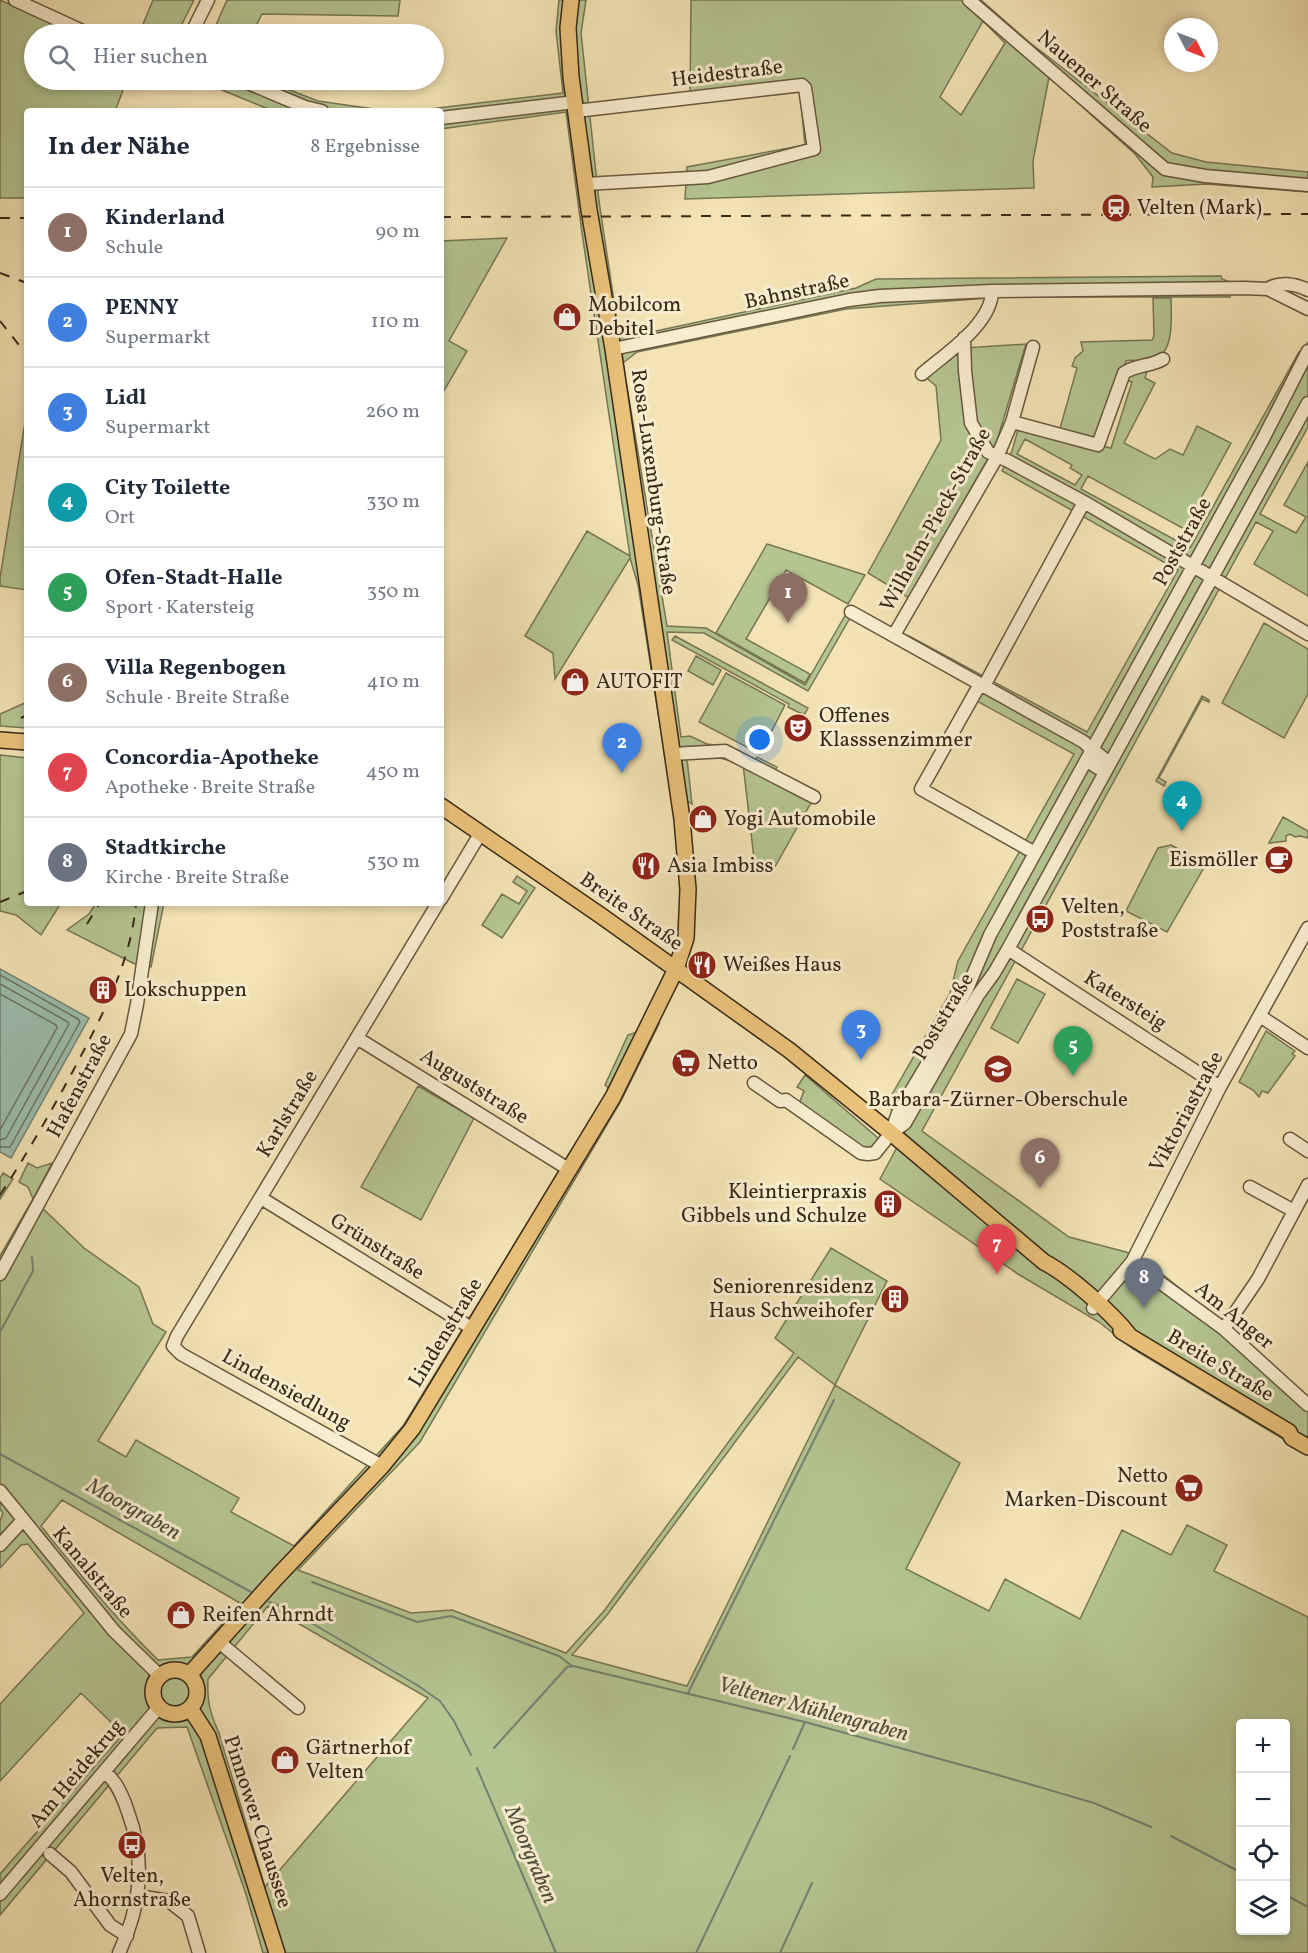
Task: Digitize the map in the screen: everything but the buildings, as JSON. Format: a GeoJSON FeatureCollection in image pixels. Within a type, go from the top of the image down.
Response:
{"type":"FeatureCollection","features":[{"type":"Feature","properties":{"kind":"main road","name":"Rosa-Luxemburg-Straße"},"geometry":{"type":"LineString","coordinates":[[571,0],[568,49],[586,184],[613,349],[682,819],[688,890],[686,938],[676,969]]}},
{"type":"Feature","properties":{"kind":"main road"},"geometry":{"type":"LineString","coordinates":[[0,740],[24,742]]}},
{"type":"Feature","properties":{"kind":"main road","name":"Breite Straße"},"geometry":{"type":"LineString","coordinates":[[444,808],[794,1054],[1044,1262],[1058,1269],[1095,1306],[1114,1317],[1129,1335],[1289,1432],[1293,1438],[1308,1447]]}},
{"type":"Feature","properties":{"kind":"main road","name":"Lindenstraße"},"geometry":{"type":"LineString","coordinates":[[189,1675],[382,1466],[412,1429],[613,1097],[676,969]]}},
{"type":"Feature","properties":{"kind":"main road","name":"Breite Straße"},"geometry":{"type":"LineString","coordinates":[[1289,1432],[1296,1431],[1308,1438]]}},
{"type":"Feature","properties":{"kind":"main road"},"geometry":{"type":"LineString","coordinates":[[177,1670],[189,1675],[197,1691],[190,1708],[171,1713],[159,1707],[154,1688],[160,1676],[177,1670]]}},
{"type":"Feature","properties":{"kind":"main road","name":"Pinnower Chaussee"},"geometry":{"type":"LineString","coordinates":[[190,1708],[208,1736],[277,1953]]}},
{"type":"Feature","properties":{"kind":"street"},"geometry":{"type":"LineString","coordinates":[[15,0],[67,24]]}},
{"type":"Feature","properties":{"kind":"street"},"geometry":{"type":"LineString","coordinates":[[196,24],[208,0]]}},
{"type":"Feature","properties":{"kind":"street","name":"Nauener Straße"},"geometry":{"type":"LineString","coordinates":[[969,0],[1166,169],[1205,176],[1308,185]]}},
{"type":"Feature","properties":{"kind":"street"},"geometry":{"type":"LineString","coordinates":[[982,12],[989,0]]}},
{"type":"Feature","properties":{"kind":"street","name":"Heidestraße"},"geometry":{"type":"LineString","coordinates":[[576,106],[802,85],[805,88],[813,149],[708,177],[586,184]]}},
{"type":"Feature","properties":{"kind":"street"},"geometry":{"type":"LineString","coordinates":[[265,90],[309,108]]}},
{"type":"Feature","properties":{"kind":"street"},"geometry":{"type":"LineString","coordinates":[[444,118],[576,106]]}},
{"type":"Feature","properties":{"kind":"street","name":"Bahnstraße"},"geometry":{"type":"LineString","coordinates":[[1268,289],[1281,284],[1308,290]]}},
{"type":"Feature","properties":{"kind":"street","name":"Bahnstraße"},"geometry":{"type":"LineString","coordinates":[[613,349],[849,300],[880,296],[992,291],[1268,289],[1308,309]]}},
{"type":"Feature","properties":{"kind":"street"},"geometry":{"type":"LineString","coordinates":[[922,374],[972,331],[990,305],[992,291]]}},
{"type":"Feature","properties":{"kind":"street"},"geometry":{"type":"LineString","coordinates":[[964,338],[971,423],[988,452],[1084,502],[1308,634]]}},
{"type":"Feature","properties":{"kind":"street","name":"Wilhelm-Pieck-Straße"},"geometry":{"type":"LineString","coordinates":[[894,635],[996,457],[1012,422],[1033,347]]}},
{"type":"Feature","properties":{"kind":"street","name":"Poststraße"},"geometry":{"type":"LineString","coordinates":[[891,1133],[898,1113],[967,989],[989,938],[1262,441],[1308,351]]}},
{"type":"Feature","properties":{"kind":"street","name":"Wilhelm-Pieck-Straße"},"geometry":{"type":"LineString","coordinates":[[1012,422],[1098,446],[1124,373],[1135,366],[1151,366],[1163,359]]}},
{"type":"Feature","properties":{"kind":"street","name":"Poststraße"},"geometry":{"type":"LineString","coordinates":[[891,1133],[905,1122],[978,994],[1008,949],[1308,403]]}},
{"type":"Feature","properties":{"kind":"street"},"geometry":{"type":"LineString","coordinates":[[1035,853],[921,789],[1084,502]]}},
{"type":"Feature","properties":{"kind":"street"},"geometry":{"type":"LineString","coordinates":[[851,612],[1084,742],[1089,754],[1089,762],[1098,768],[1108,766]]}},
{"type":"Feature","properties":{"kind":"street"},"geometry":{"type":"LineString","coordinates":[[672,754],[725,750],[814,797]]}},
{"type":"Feature","properties":{"kind":"street"},"geometry":{"type":"LineString","coordinates":[[444,894],[480,834]]}},
{"type":"Feature","properties":{"kind":"street","name":"Hafenstraße"},"geometry":{"type":"LineString","coordinates":[[0,1274],[130,1034],[137,1004],[152,906]]}},
{"type":"Feature","properties":{"kind":"street","name":"Karlstraße"},"geometry":{"type":"LineString","coordinates":[[173,1346],[436,906]]}},
{"type":"Feature","properties":{"kind":"street","name":"Viktoriastraße"},"geometry":{"type":"LineString","coordinates":[[1095,1306],[1132,1262],[1221,1087],[1308,928]]}},
{"type":"Feature","properties":{"kind":"street","name":"Katersteig"},"geometry":{"type":"LineString","coordinates":[[989,938],[996,933],[1004,936],[1009,942],[1008,949],[1221,1087]]}},
{"type":"Feature","properties":{"kind":"street"},"geometry":{"type":"LineString","coordinates":[[1260,1016],[1308,1048]]}},
{"type":"Feature","properties":{"kind":"street","name":"Auguststraße"},"geometry":{"type":"LineString","coordinates":[[357,1038],[570,1170]]}},
{"type":"Feature","properties":{"kind":"street"},"geometry":{"type":"LineString","coordinates":[[754,1083],[780,1101],[786,1100],[861,1153],[868,1155],[875,1153],[891,1133]]}},
{"type":"Feature","properties":{"kind":"street"},"geometry":{"type":"LineString","coordinates":[[1290,1139],[1308,1151]]}},
{"type":"Feature","properties":{"kind":"street"},"geometry":{"type":"LineString","coordinates":[[1224,1329],[1258,1279],[1308,1185]]}},
{"type":"Feature","properties":{"kind":"street"},"geometry":{"type":"LineString","coordinates":[[1250,1187],[1294,1211]]}},
{"type":"Feature","properties":{"kind":"street","name":"Grünstraße"},"geometry":{"type":"LineString","coordinates":[[261,1198],[473,1329]]}},
{"type":"Feature","properties":{"kind":"street","name":"Am Anger"},"geometry":{"type":"LineString","coordinates":[[1132,1262],[1224,1329],[1308,1405]]}},
{"type":"Feature","properties":{"kind":"street","name":"Lindensiedlung"},"geometry":{"type":"LineString","coordinates":[[173,1346],[181,1354],[382,1466]]}},
{"type":"Feature","properties":{"kind":"street","name":"Kanalstraße"},"geometry":{"type":"LineString","coordinates":[[0,1491],[126,1644],[160,1676]]}},
{"type":"Feature","properties":{"kind":"street"},"geometry":{"type":"LineString","coordinates":[[0,1545],[23,1520]]}},
{"type":"Feature","properties":{"kind":"street"},"geometry":{"type":"LineString","coordinates":[[219,1642],[297,1708]]}},
{"type":"Feature","properties":{"kind":"street","name":"Am Heidekrug"},"geometry":{"type":"LineString","coordinates":[[0,1894],[159,1707]]}},
{"type":"Feature","properties":{"kind":"street"},"geometry":{"type":"LineString","coordinates":[[105,1772],[115,1783],[126,1806],[135,1832],[140,1863],[138,1896],[127,1936],[119,1953]]}},
{"type":"Feature","properties":{"kind":"street"},"geometry":{"type":"LineString","coordinates":[[50,1854],[71,1872],[110,1925],[127,1936]]}},
{"type":"Feature","properties":{"kind":"street"},"geometry":{"type":"LineString","coordinates":[[138,1896],[169,1900],[188,1916],[200,1953]]}},
{"type":"Feature","properties":{"kind":"green space"},"geometry":{"type":"Polygon","coordinates":[[[0,0],[55,24],[24,24],[24,90],[123,90],[116,108],[24,108],[24,198],[0,198],[0,0]]]}},
{"type":"Feature","properties":{"kind":"green space"},"geometry":{"type":"Polygon","coordinates":[[[153,0],[194,0],[182,24],[143,24],[153,0]]]}},
{"type":"Feature","properties":{"kind":"green space"},"geometry":{"type":"Polygon","coordinates":[[[227,0],[400,0],[398,16],[262,14],[257,24],[216,24],[227,0]]]}},
{"type":"Feature","properties":{"kind":"green space"},"geometry":{"type":"Polygon","coordinates":[[[559,0],[586,0],[581,33],[599,201],[618,328],[622,331],[656,331],[856,288],[876,279],[1221,276],[1222,279],[1230,282],[1230,297],[1001,297],[846,309],[637,352],[623,363],[667,626],[706,628],[805,685],[850,607],[890,630],[909,636],[1087,732],[1178,570],[1002,471],[1012,451],[1019,426],[1092,450],[1098,445],[1111,448],[1132,382],[1126,380],[1128,375],[1147,371],[1145,378],[1155,383],[1124,443],[1155,459],[1170,449],[1183,455],[1197,426],[1231,443],[1184,529],[1088,476],[1081,489],[1190,548],[1299,352],[1302,353],[1308,342],[1308,427],[1260,514],[1296,533],[1306,517],[1284,505],[1308,462],[1308,596],[1254,564],[1273,531],[1256,522],[922,1131],[1069,1237],[1126,1252],[1144,1260],[1229,1327],[1308,1400],[1308,1454],[1133,1349],[1099,1322],[1018,1274],[880,1179],[910,1123],[886,1105],[950,993],[958,961],[1074,754],[973,699],[978,690],[850,618],[808,691],[704,633],[667,632],[681,737],[690,736],[707,744],[724,746],[755,760],[757,757],[777,767],[775,771],[816,794],[772,872],[763,871],[755,867],[743,764],[712,756],[687,759],[692,804],[670,789],[638,585],[630,558],[555,679],[553,653],[525,636],[587,531],[630,556],[566,112],[444,129],[444,108],[438,108],[563,93],[556,31],[559,0]],[[1025,439],[1017,454],[1075,485],[1082,475],[1070,468],[1072,465],[1025,439]]]}},
{"type":"Feature","properties":{"kind":"green space"},"geometry":{"type":"Polygon","coordinates":[[[691,0],[981,0],[1029,42],[1172,153],[1206,162],[1308,172],[1308,192],[1207,184],[1152,187],[1153,177],[1135,154],[1049,77],[1033,161],[1034,188],[685,199],[687,167],[805,145],[800,92],[690,103],[691,0]],[[983,21],[940,97],[961,115],[1005,43],[983,21]]]}},
{"type":"Feature","properties":{"kind":"green space"},"geometry":{"type":"Polygon","coordinates":[[[222,90],[290,90],[318,101],[367,108],[266,108],[222,90]]]}},
{"type":"Feature","properties":{"kind":"green space"},"geometry":{"type":"Polygon","coordinates":[[[507,238],[449,341],[467,351],[444,391],[444,241],[507,238]]]}},
{"type":"Feature","properties":{"kind":"green space"},"geometry":{"type":"Polygon","coordinates":[[[1153,298],[1171,298],[1170,335],[1164,352],[1149,362],[1126,361],[1095,443],[1059,432],[1077,368],[1072,366],[1075,358],[1083,351],[1081,342],[1152,340],[1154,336],[1153,298]]]}},
{"type":"Feature","properties":{"kind":"green space"},"geometry":{"type":"Polygon","coordinates":[[[1026,344],[996,444],[909,598],[868,573],[941,440],[936,386],[922,374],[964,348],[1026,344]]]}},
{"type":"Feature","properties":{"kind":"green space"},"geometry":{"type":"Polygon","coordinates":[[[24,429],[24,590],[0,586],[24,429]]]}},
{"type":"Feature","properties":{"kind":"green space"},"geometry":{"type":"Polygon","coordinates":[[[767,544],[865,575],[848,604],[786,570],[746,639],[810,674],[805,683],[716,633],[767,544]]]}},
{"type":"Feature","properties":{"kind":"green space"},"geometry":{"type":"Polygon","coordinates":[[[1264,623],[1308,649],[1308,694],[1284,738],[1222,703],[1264,623]]]}},
{"type":"Feature","properties":{"kind":"green space"},"geometry":{"type":"Polygon","coordinates":[[[675,636],[808,708],[804,715],[788,707],[789,704],[672,640],[675,636]]]}},
{"type":"Feature","properties":{"kind":"green space"},"geometry":{"type":"Polygon","coordinates":[[[696,656],[721,670],[713,685],[688,671],[696,656]]]}},
{"type":"Feature","properties":{"kind":"green space"},"geometry":{"type":"Polygon","coordinates":[[[726,673],[785,705],[760,754],[699,722],[726,673]]]}},
{"type":"Feature","properties":{"kind":"green space"},"geometry":{"type":"Polygon","coordinates":[[[1202,696],[1209,702],[1202,699],[1159,778],[1166,782],[1164,786],[1156,781],[1202,696]]]}},
{"type":"Feature","properties":{"kind":"green space"},"geometry":{"type":"Polygon","coordinates":[[[24,703],[24,728],[0,726],[0,714],[24,703]]]}},
{"type":"Feature","properties":{"kind":"green space"},"geometry":{"type":"Polygon","coordinates":[[[0,755],[24,758],[24,906],[59,906],[41,935],[16,915],[0,911],[0,755]]]}},
{"type":"Feature","properties":{"kind":"green space"},"geometry":{"type":"Polygon","coordinates":[[[1283,817],[1308,831],[1308,838],[1295,837],[1290,834],[1286,836],[1286,841],[1269,843],[1283,817]]]}},
{"type":"Feature","properties":{"kind":"green space"},"geometry":{"type":"Polygon","coordinates":[[[1171,845],[1206,864],[1167,932],[1126,911],[1158,848],[1171,845]]]}},
{"type":"Feature","properties":{"kind":"green space"},"geometry":{"type":"Polygon","coordinates":[[[517,876],[535,888],[502,938],[482,925],[502,894],[519,904],[527,891],[513,882],[517,876]]]}},
{"type":"Feature","properties":{"kind":"green space"},"geometry":{"type":"Polygon","coordinates":[[[94,906],[146,906],[137,965],[67,930],[89,914],[94,906]]]}},
{"type":"Feature","properties":{"kind":"green space"},"geometry":{"type":"Polygon","coordinates":[[[157,906],[163,906],[151,967],[147,965],[157,906]]]}},
{"type":"Feature","properties":{"kind":"green space"},"geometry":{"type":"Polygon","coordinates":[[[1017,979],[1045,994],[1018,1043],[991,1028],[1017,979]]]}},
{"type":"Feature","properties":{"kind":"green space"},"geometry":{"type":"Polygon","coordinates":[[[659,1024],[621,1101],[420,1442],[298,1570],[411,1613],[452,1610],[566,1653],[604,1611],[794,1353],[775,1338],[831,1248],[887,1281],[835,1385],[960,1463],[906,1569],[989,1611],[1005,1579],[1080,1619],[1122,1530],[1171,1555],[1187,1525],[1227,1545],[1214,1571],[1308,1617],[1308,1953],[263,1953],[246,1894],[187,1727],[157,1728],[0,1915],[0,1874],[123,1734],[81,1693],[0,1781],[0,1704],[84,1613],[28,1544],[21,1545],[0,1568],[0,1521],[3,1513],[0,1509],[0,1256],[33,1199],[84,1248],[139,1287],[153,1324],[166,1332],[98,1441],[126,1457],[136,1440],[239,1498],[231,1512],[294,1546],[403,1426],[610,1089],[605,1085],[628,1035],[659,1024]],[[798,1357],[607,1615],[572,1655],[687,1686],[835,1385],[798,1357]],[[62,1500],[41,1526],[83,1578],[158,1660],[192,1657],[240,1604],[240,1603],[62,1500]],[[268,1606],[208,1679],[211,1713],[265,1887],[428,1698],[268,1606]]]}},
{"type":"Feature","properties":{"kind":"green space"},"geometry":{"type":"Polygon","coordinates":[[[1266,1031],[1295,1051],[1292,1054],[1295,1056],[1268,1093],[1262,1091],[1259,1097],[1253,1090],[1239,1082],[1266,1031]]]}},
{"type":"Feature","properties":{"kind":"green space"},"geometry":{"type":"Polygon","coordinates":[[[805,1075],[878,1138],[874,1146],[861,1149],[802,1106],[800,1101],[804,1091],[797,1087],[805,1075]]]}},
{"type":"Feature","properties":{"kind":"green space"},"geometry":{"type":"Polygon","coordinates":[[[418,1086],[474,1118],[421,1220],[361,1187],[418,1086]]]}},
{"type":"Feature","properties":{"kind":"green space"},"geometry":{"type":"Polygon","coordinates":[[[28,1163],[37,1168],[52,1163],[33,1199],[28,1187],[19,1182],[28,1163]]]}},
{"type":"Feature","properties":{"kind":"green space"},"geometry":{"type":"Polygon","coordinates":[[[3,1173],[13,1179],[0,1199],[0,1178],[3,1173]]]}},
{"type":"Feature","properties":{"kind":"water"},"geometry":{"type":"Polygon","coordinates":[[[0,969],[89,1018],[11,1158],[0,1152],[0,969]]]}},
{"type":"Feature","properties":{"kind":"waterway","name":"Moorgraben"},"geometry":{"type":"LineString","coordinates":[[0,1332],[33,1271],[32,1257]]}},
{"type":"Feature","properties":{"kind":"waterway"},"geometry":{"type":"LineString","coordinates":[[688,1693],[834,1400]]}},
{"type":"Feature","properties":{"kind":"waterway","name":"Moorgraben"},"geometry":{"type":"LineString","coordinates":[[0,1454],[251,1592]]}},
{"type":"Feature","properties":{"kind":"waterway"},"geometry":{"type":"LineString","coordinates":[[312,1582],[417,1622],[451,1616],[559,1656],[572,1666]]}},
{"type":"Feature","properties":{"kind":"waterway","name":"Moorgraben"},"geometry":{"type":"LineString","coordinates":[[269,1602],[286,1608],[417,1685],[440,1701],[454,1721],[471,1755]]}},
{"type":"Feature","properties":{"kind":"waterway","name":"Veltener Mühlengraben"},"geometry":{"type":"LineString","coordinates":[[494,1748],[567,1667],[573,1666],[805,1722],[991,1773],[1094,1803],[1151,1827]]}},
{"type":"Feature","properties":{"kind":"waterway"},"geometry":{"type":"LineString","coordinates":[[793,1749],[805,1722]]}},
{"type":"Feature","properties":{"kind":"waterway"},"geometry":{"type":"LineString","coordinates":[[696,1953],[790,1756]]}},
{"type":"Feature","properties":{"kind":"waterway","name":"Moorgraben"},"geometry":{"type":"LineString","coordinates":[[477,1768],[556,1953]]}},
{"type":"Feature","properties":{"kind":"waterway","name":"Veltener Mühlengraben"},"geometry":{"type":"LineString","coordinates":[[1171,1836],[1236,1870]]}},
{"type":"Feature","properties":{"kind":"waterway"},"geometry":{"type":"LineString","coordinates":[[780,1953],[812,1883]]}},
{"type":"Feature","properties":{"kind":"waterway","name":"Veltener Mühlengraben"},"geometry":{"type":"LineString","coordinates":[[1290,1897],[1308,1907]]}},
{"type":"Feature","properties":{"kind":"railway"},"geometry":{"type":"LineString","coordinates":[[444,217],[1308,214]]}},
{"type":"Feature","properties":{"kind":"railway"},"geometry":{"type":"LineString","coordinates":[[0,218],[24,218]]}},
{"type":"Feature","properties":{"kind":"railway"},"geometry":{"type":"LineString","coordinates":[[0,273],[24,282]]}},
{"type":"Feature","properties":{"kind":"railway"},"geometry":{"type":"LineString","coordinates":[[0,321],[19,345]]}},
{"type":"Feature","properties":{"kind":"railway"},"geometry":{"type":"LineString","coordinates":[[0,902],[24,892]]}},
{"type":"Feature","properties":{"kind":"railway"},"geometry":{"type":"LineString","coordinates":[[87,924],[98,906]]}},
{"type":"Feature","properties":{"kind":"railway"},"geometry":{"type":"LineString","coordinates":[[0,1195],[48,1117],[105,1009],[122,968],[136,906]]}},
{"type":"Feature","properties":{"kind":"place","name":"Velten (Mark)"},"geometry":{"type":"Point","coordinates":[1116,208]}},
{"type":"Feature","properties":{"kind":"place","name":"Mobilcom Debitel"},"geometry":{"type":"Point","coordinates":[567,317]}},
{"type":"Feature","properties":{"kind":"place","name":"Kinderland"},"geometry":{"type":"Point","coordinates":[788,623]}},
{"type":"Feature","properties":{"kind":"place","name":"AUTOFIT"},"geometry":{"type":"Point","coordinates":[575,682]}},
{"type":"Feature","properties":{"kind":"place","name":"Offenes Klasssenzimmer"},"geometry":{"type":"Point","coordinates":[798,728]}},
{"type":"Feature","properties":{"kind":"place","name":"PENNY"},"geometry":{"type":"Point","coordinates":[622,773]}},
{"type":"Feature","properties":{"kind":"place","name":"Yogi Automobile"},"geometry":{"type":"Point","coordinates":[703,819]}},
{"type":"Feature","properties":{"kind":"place","name":"City Toilette"},"geometry":{"type":"Point","coordinates":[1182,831]}},
{"type":"Feature","properties":{"kind":"place","name":"Eismöller"},"geometry":{"type":"Point","coordinates":[1279,860]}},
{"type":"Feature","properties":{"kind":"place","name":"Asia Imbiss"},"geometry":{"type":"Point","coordinates":[646,866]}},
{"type":"Feature","properties":{"kind":"place","name":"Velten, Poststraße"},"geometry":{"type":"Point","coordinates":[1040,919]}},
{"type":"Feature","properties":{"kind":"place","name":"Weißes Haus"},"geometry":{"type":"Point","coordinates":[702,965]}},
{"type":"Feature","properties":{"kind":"place","name":"Lokschuppen"},"geometry":{"type":"Point","coordinates":[103,990]}},
{"type":"Feature","properties":{"kind":"place","name":"Lidl"},"geometry":{"type":"Point","coordinates":[861,1060]}},
{"type":"Feature","properties":{"kind":"place","name":"Netto"},"geometry":{"type":"Point","coordinates":[686,1063]}},
{"type":"Feature","properties":{"kind":"place","name":"Barbara-Zürner-Oberschule"},"geometry":{"type":"Point","coordinates":[998,1069]}},
{"type":"Feature","properties":{"kind":"place","name":"Ofen-Stadt-Halle"},"geometry":{"type":"Point","coordinates":[1073,1076]}},
{"type":"Feature","properties":{"kind":"place","name":"Villa Regenbogen"},"geometry":{"type":"Point","coordinates":[1040,1188]}},
{"type":"Feature","properties":{"kind":"place","name":"Kleintierpraxis Gibbels und Schulze"},"geometry":{"type":"Point","coordinates":[888,1204]}},
{"type":"Feature","properties":{"kind":"place","name":"Concordia-Apotheke"},"geometry":{"type":"Point","coordinates":[997,1274]}},
{"type":"Feature","properties":{"kind":"place","name":"Seniorenresidenz Haus Schweihofer"},"geometry":{"type":"Point","coordinates":[895,1299]}},
{"type":"Feature","properties":{"kind":"place","name":"Stadtkirche"},"geometry":{"type":"Point","coordinates":[1144,1308]}},
{"type":"Feature","properties":{"kind":"place","name":"Netto Marken-Discount"},"geometry":{"type":"Point","coordinates":[1189,1488]}},
{"type":"Feature","properties":{"kind":"place","name":"Reifen Ahrndt"},"geometry":{"type":"Point","coordinates":[181,1615]}},
{"type":"Feature","properties":{"kind":"place","name":"Gärtnerhof Velten"},"geometry":{"type":"Point","coordinates":[285,1760]}},
{"type":"Feature","properties":{"kind":"place","name":"Velten, Ahornstraße"},"geometry":{"type":"Point","coordinates":[132,1845]}}]}
